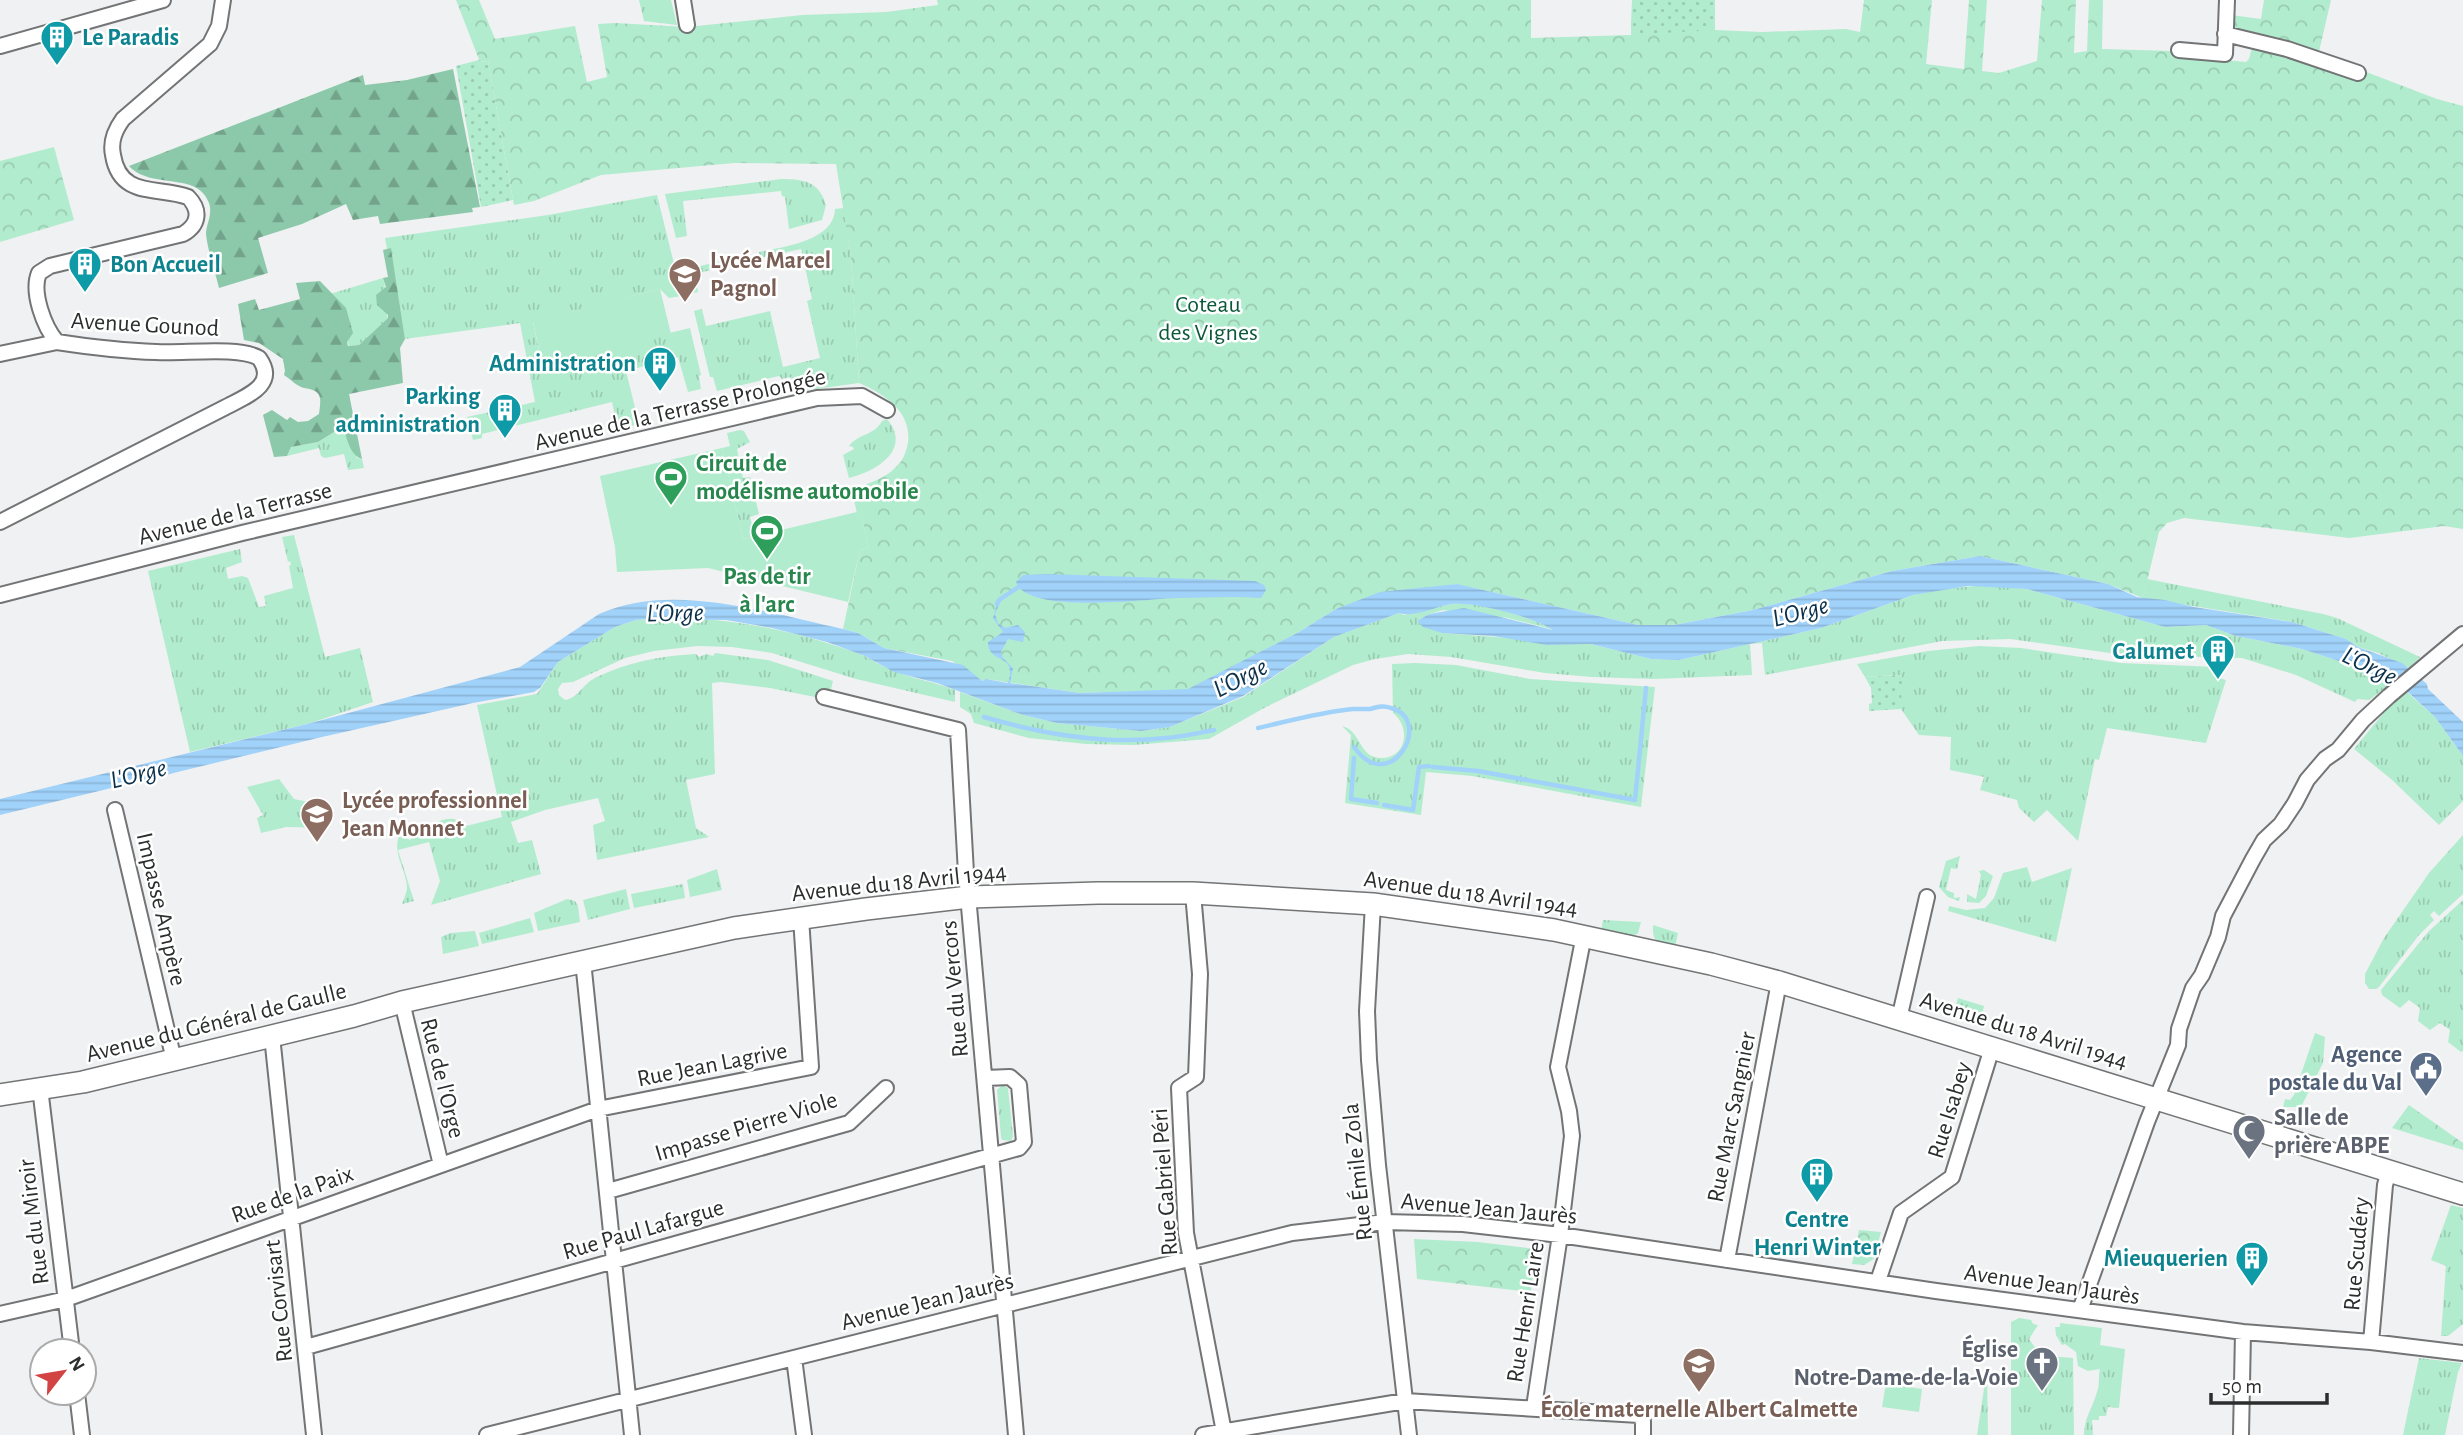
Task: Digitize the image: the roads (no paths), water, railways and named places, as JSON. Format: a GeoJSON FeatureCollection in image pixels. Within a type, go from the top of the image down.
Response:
{"type":"FeatureCollection","features":[{"type":"Feature","properties":{"kind":"street"},"geometry":{"type":"LineString","coordinates":[[0,46],[163,0]]}},
{"type":"Feature","properties":{"kind":"street","name":"Avenue Gounod"},"geometry":{"type":"LineString","coordinates":[[0,522],[259,388],[265,372],[259,358],[242,352],[155,352],[57,342],[51,335],[36,288],[36,279],[44,268],[183,234],[195,225],[197,212],[188,197],[141,189],[125,179],[117,169],[112,144],[117,127],[123,119],[210,44],[219,26],[223,0]]}},
{"type":"Feature","properties":{"kind":"street"},"geometry":{"type":"LineString","coordinates":[[683,0],[687,25]]}},
{"type":"Feature","properties":{"kind":"street"},"geometry":{"type":"LineString","coordinates":[[2179,50],[2225,54],[2227,0]]}},
{"type":"Feature","properties":{"kind":"street"},"geometry":{"type":"LineString","coordinates":[[2225,34],[2287,49],[2358,73]]}},
{"type":"Feature","properties":{"kind":"street"},"geometry":{"type":"LineString","coordinates":[[0,354],[57,342]]}},
{"type":"Feature","properties":{"kind":"street","name":"Avenue de la Terrasse Prolongée"},"geometry":{"type":"LineString","coordinates":[[481,477],[817,398],[862,396],[887,410]]}},
{"type":"Feature","properties":{"kind":"street","name":"Avenue de la Terrasse"},"geometry":{"type":"LineString","coordinates":[[0,595],[242,533],[481,477]]}},
{"type":"Feature","properties":{"kind":"street"},"geometry":{"type":"LineString","coordinates":[[2080,1310],[2178,1045],[2179,1029],[2193,988],[2202,975],[2218,937],[2223,916],[2253,859],[2264,840],[2281,824],[2306,780],[2325,759],[2338,750],[2363,720],[2389,696],[2463,634]]}},
{"type":"Feature","properties":{"kind":"street","name":"Rue du Vercors"},"geometry":{"type":"LineString","coordinates":[[824,696],[958,730],[969,897],[1016,1435]]}},
{"type":"Feature","properties":{"kind":"street","name":"Impasse Ampère"},"geometry":{"type":"LineString","coordinates":[[115,810],[174,1060]]}},
{"type":"Feature","properties":{"kind":"street","name":"Avenue du 18 Avril 1944"},"geometry":{"type":"LineString","coordinates":[[443,993],[693,936],[801,918],[969,897],[1193,893],[1373,904],[1508,922],[1584,936],[1779,982],[2463,1194]]}},
{"type":"Feature","properties":{"kind":"street","name":"Rue Gabriel Péri"},"geometry":{"type":"LineString","coordinates":[[1193,893],[1200,974],[1196,1077],[1180,1088],[1186,1233],[1224,1432]]}},
{"type":"Feature","properties":{"kind":"street"},"geometry":{"type":"LineString","coordinates":[[1899,1019],[1927,897]]}},
{"type":"Feature","properties":{"kind":"street","name":"Rue Émile Zola"},"geometry":{"type":"LineString","coordinates":[[1373,904],[1367,1011],[1369,1060],[1378,1166],[1409,1435]]}},
{"type":"Feature","properties":{"kind":"street","name":"Rue Jean Lagrive"},"geometry":{"type":"LineString","coordinates":[[598,1109],[811,1068],[801,918]]}},
{"type":"Feature","properties":{"kind":"street","name":"Rue Henri Laire"},"geometry":{"type":"LineString","coordinates":[[1534,1407],[1572,1136],[1558,1067],[1584,936]]}},
{"type":"Feature","properties":{"kind":"street"},"geometry":{"type":"LineString","coordinates":[[583,961],[632,1435]]}},
{"type":"Feature","properties":{"kind":"street","name":"Rue Marc Sangnier"},"geometry":{"type":"LineString","coordinates":[[1727,1260],[1779,982]]}},
{"type":"Feature","properties":{"kind":"street","name":"Avenue du Général de Gaulle"},"geometry":{"type":"LineString","coordinates":[[0,1095],[83,1082],[443,993]]}},
{"type":"Feature","properties":{"kind":"street","name":"Rue de l'Orge"},"geometry":{"type":"LineString","coordinates":[[401,1002],[441,1165]]}},
{"type":"Feature","properties":{"kind":"street","name":"Rue Corvisart"},"geometry":{"type":"LineString","coordinates":[[272,1036],[314,1435]]}},
{"type":"Feature","properties":{"kind":"street","name":"Rue Isabey"},"geometry":{"type":"LineString","coordinates":[[1878,1281],[1900,1213],[1952,1177],[1992,1048]]}},
{"type":"Feature","properties":{"kind":"street","name":"Rue du Vercors"},"geometry":{"type":"LineString","coordinates":[[985,1078],[1005,1076],[1017,1082],[1022,1115],[1024,1144],[1014,1150],[991,1156]]}},
{"type":"Feature","properties":{"kind":"street","name":"Rue du Miroir"},"geometry":{"type":"LineString","coordinates":[[40,1088],[70,1337]]}},
{"type":"Feature","properties":{"kind":"street","name":"Impasse Pierre Viole"},"geometry":{"type":"LineString","coordinates":[[608,1191],[849,1123],[886,1088]]}},
{"type":"Feature","properties":{"kind":"street","name":"Rue de la Paix"},"geometry":{"type":"LineString","coordinates":[[0,1314],[66,1299],[598,1109]]}},
{"type":"Feature","properties":{"kind":"street","name":"Rue Paul Lafargue"},"geometry":{"type":"LineString","coordinates":[[306,1347],[991,1156]]}},
{"type":"Feature","properties":{"kind":"street","name":"Rue Scudéry"},"geometry":{"type":"LineString","coordinates":[[2371,1342],[2385,1185],[2389,1171]]}},
{"type":"Feature","properties":{"kind":"street","name":"Avenue Jean Jaurès"},"geometry":{"type":"LineString","coordinates":[[487,1435],[1292,1233],[1385,1222],[1463,1224],[1560,1235],[2243,1332],[2371,1342],[2463,1353]]}},
{"type":"Feature","properties":{"kind":"street"},"geometry":{"type":"LineString","coordinates":[[2241,1435],[2243,1332]]}},
{"type":"Feature","properties":{"kind":"street"},"geometry":{"type":"LineString","coordinates":[[794,1359],[804,1435]]}},
{"type":"Feature","properties":{"kind":"street"},"geometry":{"type":"LineString","coordinates":[[1203,1435],[1405,1401],[1639,1415],[1643,1421],[1643,1435]]}},
{"type":"Feature","properties":{"kind":"street"},"geometry":{"type":"LineString","coordinates":[[79,1407],[82,1435]]}},
{"type":"Feature","properties":{"kind":"water","name":"L'Orge"},"geometry":{"type":"Polygon","coordinates":[[[1980,556],[2108,584],[2137,597],[2292,622],[2346,639],[2358,647],[2402,663],[2427,684],[2428,689],[2463,722],[2463,756],[2435,717],[2409,693],[2351,665],[2302,649],[2236,636],[2206,625],[2165,627],[2027,589],[1968,586],[1913,595],[1821,628],[1679,660],[1651,659],[1591,644],[1547,645],[1493,636],[1442,633],[1423,627],[1417,621],[1429,614],[1464,608],[1553,630],[1518,616],[1475,605],[1452,604],[1419,613],[1399,613],[1334,637],[1243,696],[1170,727],[1141,731],[1057,723],[1023,715],[937,683],[894,672],[865,656],[827,642],[772,628],[726,620],[636,620],[615,627],[558,662],[540,688],[534,692],[322,737],[0,815],[0,799],[311,723],[520,667],[599,614],[627,605],[657,600],[720,603],[843,629],[858,633],[884,648],[963,665],[982,681],[986,679],[1008,683],[1009,667],[993,654],[988,642],[1003,632],[993,618],[998,600],[1000,603],[995,614],[998,623],[1005,628],[1018,625],[1025,632],[1023,642],[1008,639],[1001,652],[1013,668],[1010,683],[1080,693],[1188,689],[1299,632],[1336,609],[1380,592],[1457,584],[1638,625],[1674,625],[1753,610],[1892,571],[1980,556]]]}},
{"type":"Feature","properties":{"kind":"water"},"geometry":{"type":"Polygon","coordinates":[[[1023,575],[1255,581],[1264,585],[1266,590],[1261,598],[1175,598],[1089,603],[1041,599],[1025,592],[1016,582],[1023,575]]]}},
{"type":"Feature","properties":{"kind":"waterway"},"geometry":{"type":"LineString","coordinates":[[997,604],[1020,586]]}},
{"type":"Feature","properties":{"kind":"waterway"},"geometry":{"type":"LineString","coordinates":[[1433,767],[1478,771],[1635,800],[1646,688]]}},
{"type":"Feature","properties":{"kind":"waterway"},"geometry":{"type":"LineString","coordinates":[[1258,728],[1317,714],[1353,709],[1385,707],[1404,715],[1409,726],[1408,739],[1393,760],[1381,764],[1368,760],[1354,747]]}},
{"type":"Feature","properties":{"kind":"waterway"},"geometry":{"type":"LineString","coordinates":[[984,717],[1051,733],[1097,739],[1143,740],[1214,730]]}},
{"type":"Feature","properties":{"kind":"waterway"},"geometry":{"type":"LineString","coordinates":[[1354,758],[1351,799],[1377,803]]}},
{"type":"Feature","properties":{"kind":"waterway"},"geometry":{"type":"LineString","coordinates":[[1384,805],[1413,810],[1419,767],[1429,766]]}},
{"type":"Feature","properties":{"kind":"place","name":"Le Paradis"},"geometry":{"type":"Point","coordinates":[57,67]}},
{"type":"Feature","properties":{"kind":"place","name":"Bon Accueil"},"geometry":{"type":"Point","coordinates":[85,294]}},
{"type":"Feature","properties":{"kind":"place","name":"Lycée Marcel Pagnol"},"geometry":{"type":"Point","coordinates":[685,304]}},
{"type":"Feature","properties":{"kind":"place","name":"Administration"},"geometry":{"type":"Point","coordinates":[660,393]}},
{"type":"Feature","properties":{"kind":"place","name":"Parking administration"},"geometry":{"type":"Point","coordinates":[505,440]}},
{"type":"Feature","properties":{"kind":"place","name":"Circuit de modélisme automobile"},"geometry":{"type":"Point","coordinates":[671,507]}},
{"type":"Feature","properties":{"kind":"place","name":"Pas de tir à l'arc"},"geometry":{"type":"Point","coordinates":[767,561]}},
{"type":"Feature","properties":{"kind":"place","name":"Calumet"},"geometry":{"type":"Point","coordinates":[2218,681]}},
{"type":"Feature","properties":{"kind":"place","name":"Lycée professionnel Jean Monnet"},"geometry":{"type":"Point","coordinates":[317,844]}},
{"type":"Feature","properties":{"kind":"place","name":"Agence postale du Val"},"geometry":{"type":"Point","coordinates":[2426,1098]}},
{"type":"Feature","properties":{"kind":"place","name":"Salle de prière ABPE"},"geometry":{"type":"Point","coordinates":[2249,1161]}},
{"type":"Feature","properties":{"kind":"place","name":"Centre Henri Winter"},"geometry":{"type":"Point","coordinates":[1817,1204]}},
{"type":"Feature","properties":{"kind":"place","name":"Mieuquerien"},"geometry":{"type":"Point","coordinates":[2252,1288]}},
{"type":"Feature","properties":{"kind":"place","name":"Église Notre-Dame-de-la-Voie"},"geometry":{"type":"Point","coordinates":[2042,1393]}},
{"type":"Feature","properties":{"kind":"place","name":"École maternelle Albert Calmette"},"geometry":{"type":"Point","coordinates":[1699,1394]}},
{"type":"Feature","properties":{"kind":"park label","name":"Coteau des Vignes"},"geometry":{"type":"Point","coordinates":[1208,318]}}]}
